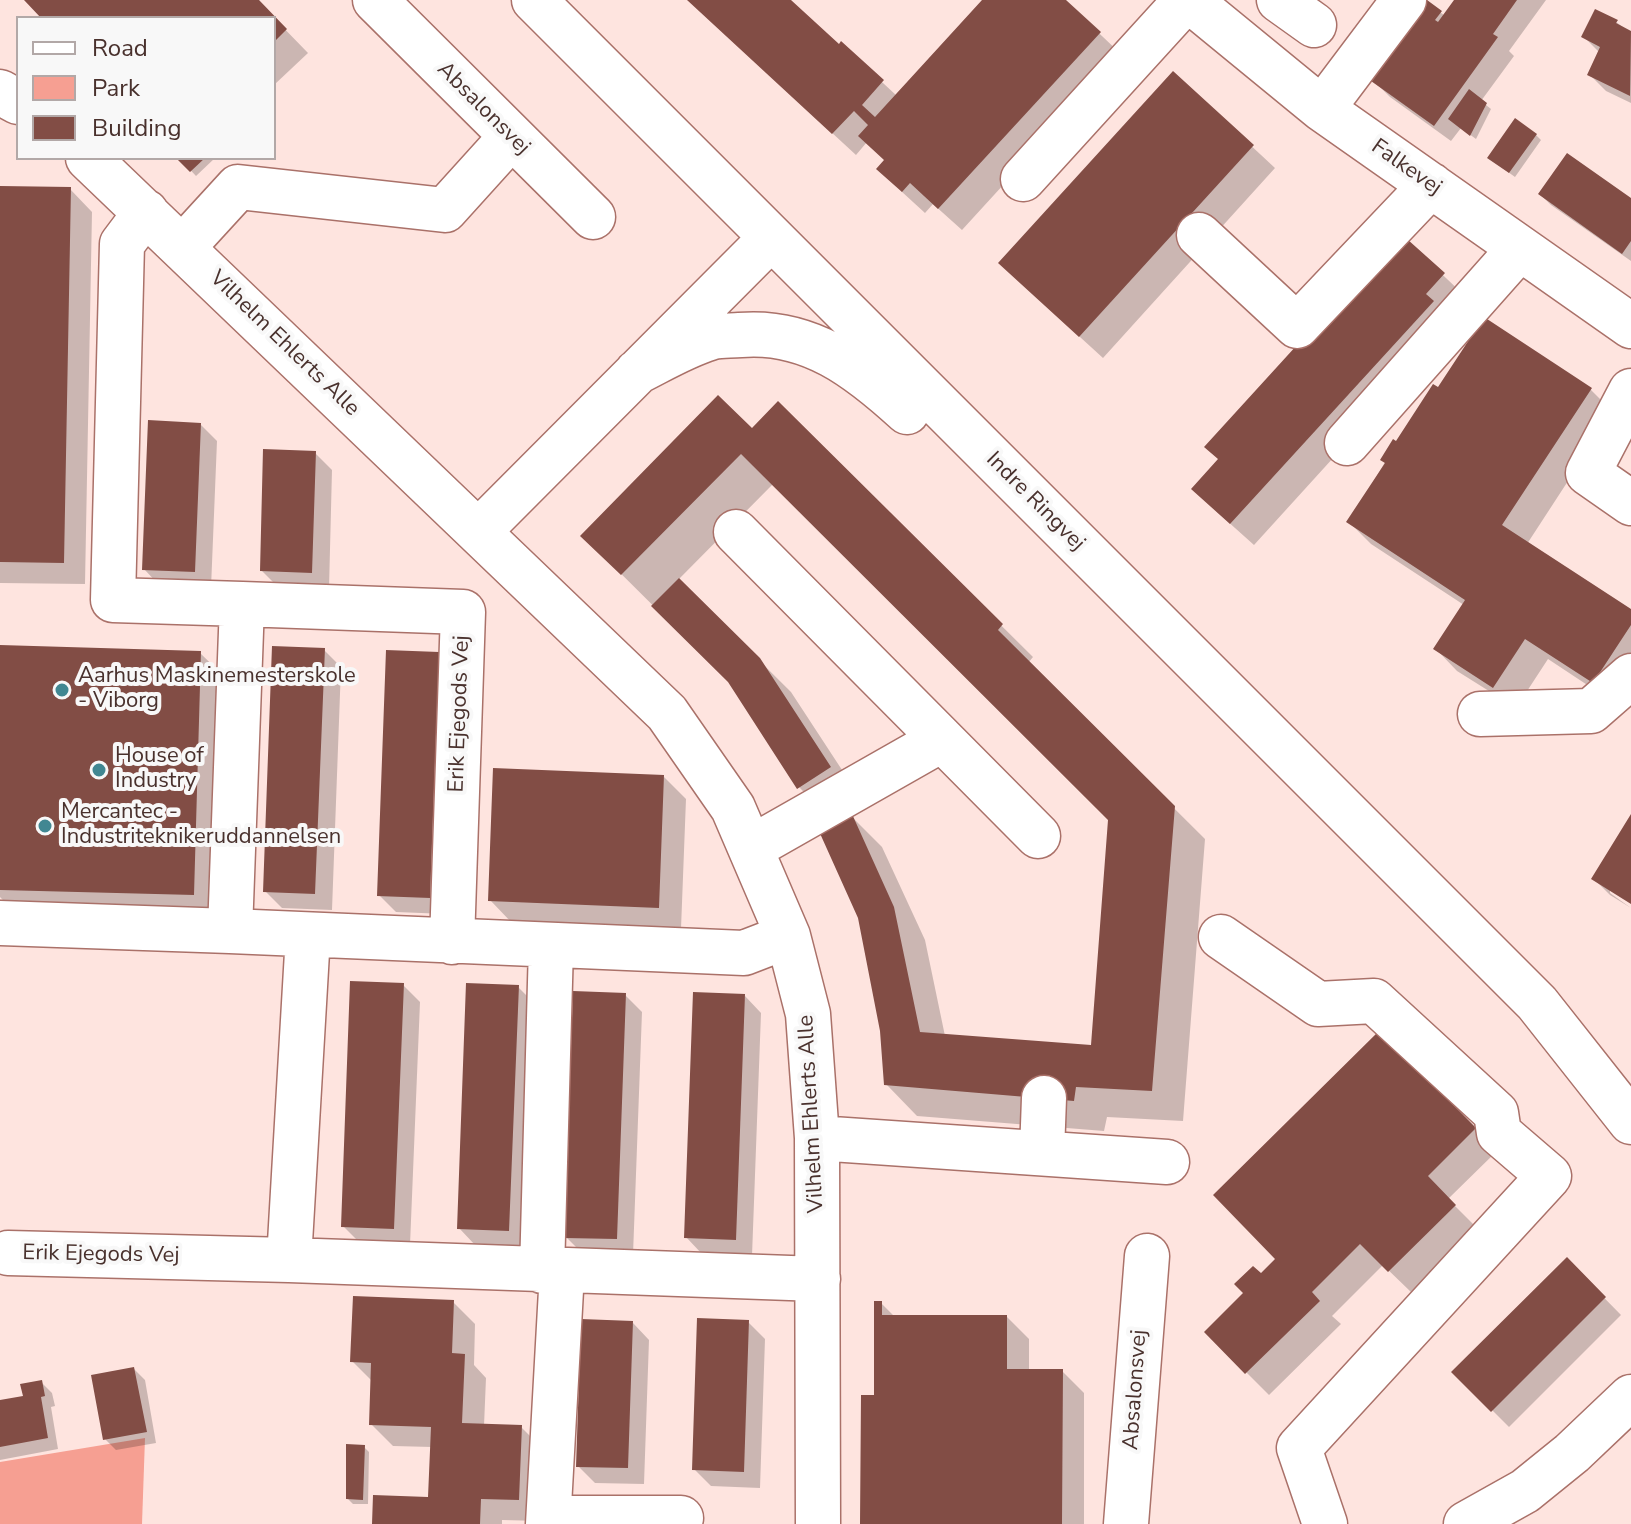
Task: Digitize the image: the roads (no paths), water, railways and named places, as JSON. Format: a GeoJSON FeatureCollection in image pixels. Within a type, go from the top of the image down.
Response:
{"type":"FeatureCollection","features":[{"type":"Feature","properties":{"kind":"street","name":"Absalonsvej"},"geometry":{"type":"LineString","coordinates":[[375,0],[593,217]]}},
{"type":"Feature","properties":{"kind":"street","name":"Indre Ringvej"},"geometry":{"type":"LineString","coordinates":[[534,0],[1537,1003],[1631,1122]]}},
{"type":"Feature","properties":{"kind":"street"},"geometry":{"type":"LineString","coordinates":[[1279,0],[1314,25]]}},
{"type":"Feature","properties":{"kind":"street"},"geometry":{"type":"LineString","coordinates":[[1322,109],[1404,0]]}},
{"type":"Feature","properties":{"kind":"street"},"geometry":{"type":"LineString","coordinates":[[1023,179],[1194,2]]}},
{"type":"Feature","properties":{"kind":"street","name":"Falkevej"},"geometry":{"type":"LineString","coordinates":[[1194,2],[1322,109],[1631,326]]}},
{"type":"Feature","properties":{"kind":"street"},"geometry":{"type":"LineString","coordinates":[[183,247],[238,187],[445,210],[511,137]]}},
{"type":"Feature","properties":{"kind":"street","name":"Vilhelm Ehlerts Alle"},"geometry":{"type":"LineString","coordinates":[[90,160],[667,713],[733,808],[788,936],[808,1014],[817,1138],[818,1524]]}},
{"type":"Feature","properties":{"kind":"street"},"geometry":{"type":"LineString","coordinates":[[1199,235],[1297,326],[1431,185]]}},
{"type":"Feature","properties":{"kind":"street","name":"Erik Ejegods Vej"},"geometry":{"type":"LineString","coordinates":[[146,212],[122,244],[113,600],[463,612],[452,942]]}},
{"type":"Feature","properties":{"kind":"street"},"geometry":{"type":"LineString","coordinates":[[479,531],[770,239]]}},
{"type":"Feature","properties":{"kind":"street"},"geometry":{"type":"LineString","coordinates":[[1347,443],[1520,248]]}},
{"type":"Feature","properties":{"kind":"street"},"geometry":{"type":"LineString","coordinates":[[637,372],[712,337],[751,334],[796,338],[835,356],[873,381],[937,439],[973,464],[1006,473]]}},
{"type":"Feature","properties":{"kind":"street"},"geometry":{"type":"LineString","coordinates":[[1631,391],[1588,473],[1631,503]]}},
{"type":"Feature","properties":{"kind":"street"},"geometry":{"type":"LineString","coordinates":[[736,532],[1038,836]]}},
{"type":"Feature","properties":{"kind":"street"},"geometry":{"type":"LineString","coordinates":[[230,931],[242,604]]}},
{"type":"Feature","properties":{"kind":"street"},"geometry":{"type":"LineString","coordinates":[[1480,714],[1591,711],[1631,676]]}},
{"type":"Feature","properties":{"kind":"street"},"geometry":{"type":"LineString","coordinates":[[751,848],[941,740]]}},
{"type":"Feature","properties":{"kind":"street"},"geometry":{"type":"LineString","coordinates":[[0,923],[744,953],[788,936]]}},
{"type":"Feature","properties":{"kind":"street"},"geometry":{"type":"LineString","coordinates":[[289,1260],[308,935]]}},
{"type":"Feature","properties":{"kind":"street"},"geometry":{"type":"LineString","coordinates":[[1221,937],[1318,1004],[1374,1001],[1496,1113],[1499,1133],[1549,1176],[1299,1448],[1325,1524]]}},
{"type":"Feature","properties":{"kind":"street"},"geometry":{"type":"LineString","coordinates":[[551,946],[549,1521],[681,1518]]}},
{"type":"Feature","properties":{"kind":"street","name":"Indre Ringvej"},"geometry":{"type":"LineString","coordinates":[[1537,1003],[1631,1072]]}},
{"type":"Feature","properties":{"kind":"street"},"geometry":{"type":"LineString","coordinates":[[1042,1152],[1044,1098]]}},
{"type":"Feature","properties":{"kind":"street"},"geometry":{"type":"LineString","coordinates":[[817,1138],[1167,1162]]}},
{"type":"Feature","properties":{"kind":"street","name":"Erik Ejegods Vej"},"geometry":{"type":"LineString","coordinates":[[8,1253],[818,1279]]}},
{"type":"Feature","properties":{"kind":"street","name":"Absalonsvej"},"geometry":{"type":"LineString","coordinates":[[1126,1524],[1147,1256]]}},
{"type":"Feature","properties":{"kind":"street"},"geometry":{"type":"LineString","coordinates":[[1466,1524],[1525,1491],[1572,1453],[1631,1397]]}},
{"type":"Feature","properties":{"kind":"place","name":"Aarhus Maskinemesterskole - Viborg"},"geometry":{"type":"Point","coordinates":[62,690]}},
{"type":"Feature","properties":{"kind":"place","name":"House of Industry"},"geometry":{"type":"Point","coordinates":[99,770]}},
{"type":"Feature","properties":{"kind":"place","name":"Mercantec - Industriteknikeruddannelsen"},"geometry":{"type":"Point","coordinates":[45,826]}}]}
